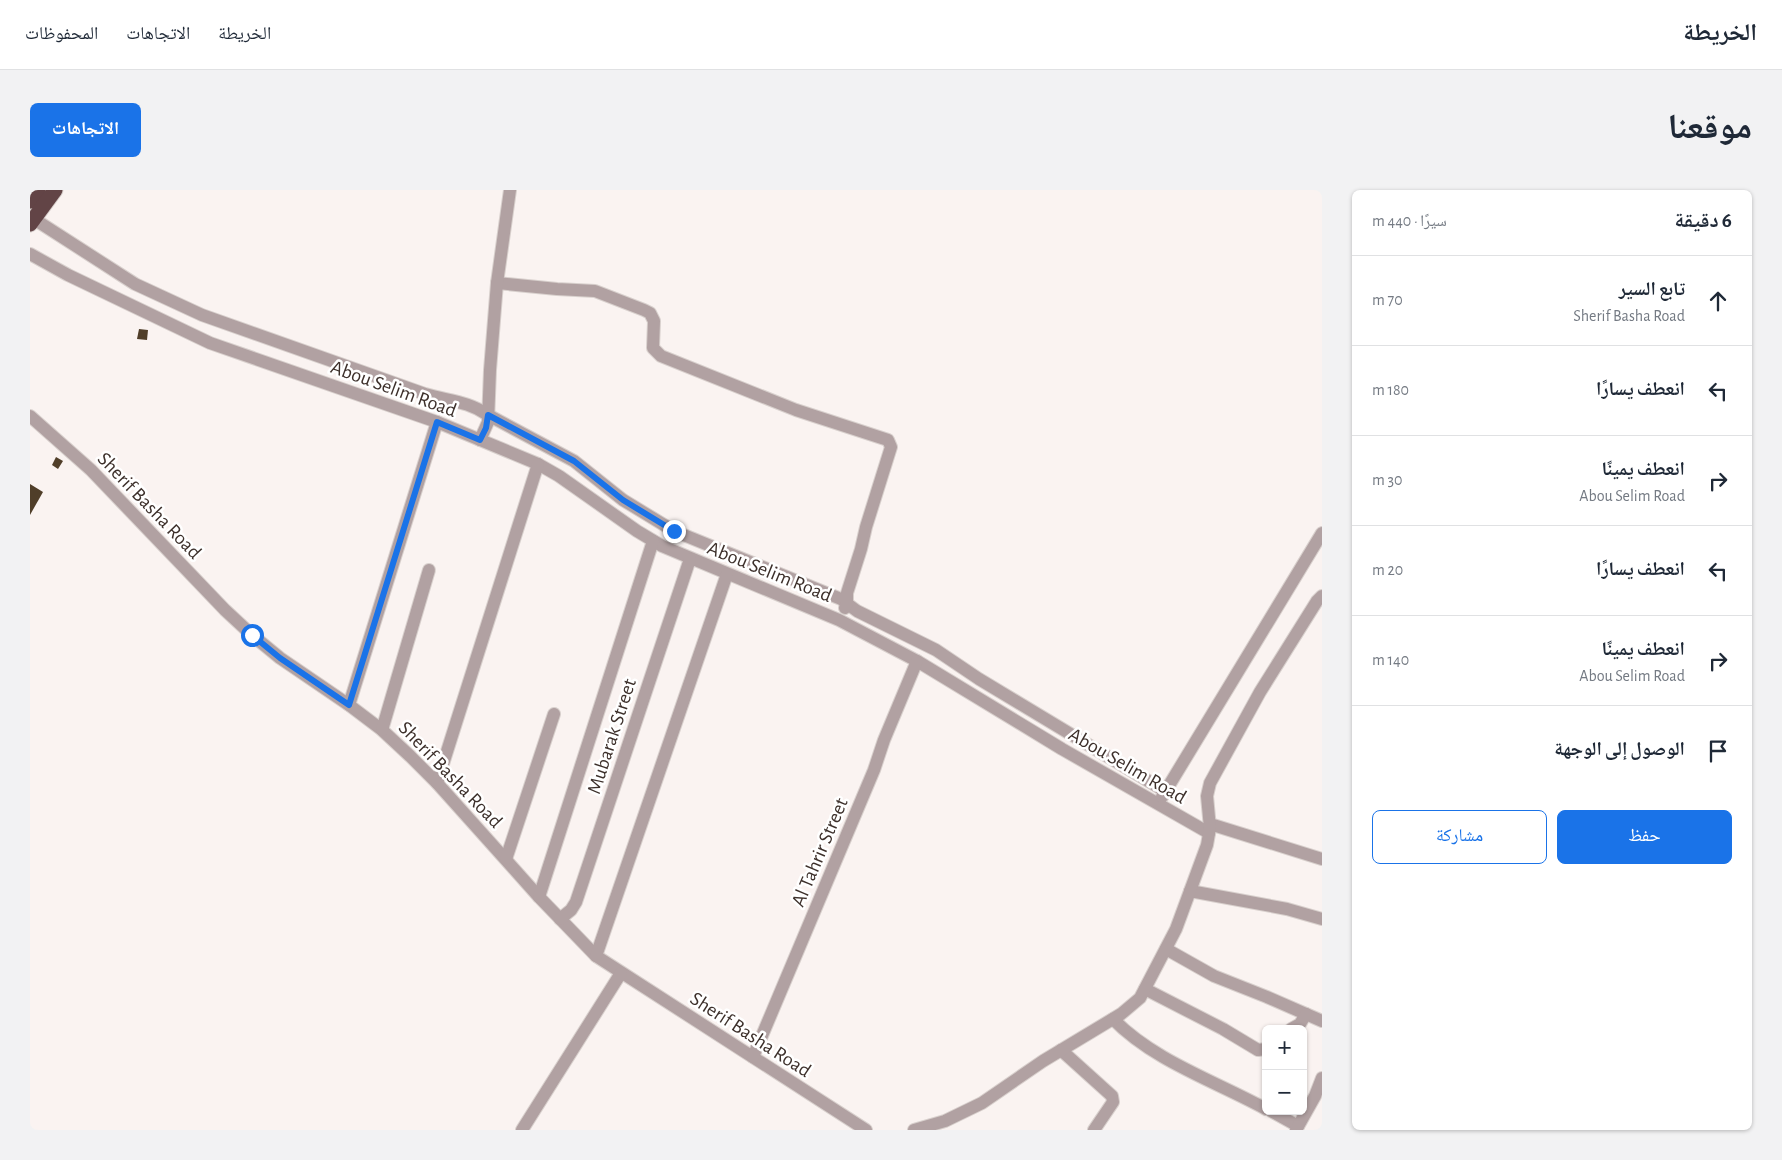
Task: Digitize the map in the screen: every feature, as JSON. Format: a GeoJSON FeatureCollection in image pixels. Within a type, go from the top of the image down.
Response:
{"type":"FeatureCollection","features":[{"type":"Feature","properties":{"kind":"highway"},"geometry":{"type":"LineString","coordinates":[[30,201],[38,190]]}},
{"type":"Feature","properties":{"kind":"highway"},"geometry":{"type":"LineString","coordinates":[[32,222],[55,190]]}},
{"type":"Feature","properties":{"kind":"street"},"geometry":{"type":"LineString","coordinates":[[480,440],[486,428],[488,415],[489,377],[497,283],[510,190]]}},
{"type":"Feature","properties":{"kind":"street","name":"Abou Selim Road"},"geometry":{"type":"LineString","coordinates":[[32,222],[135,284],[202,315],[425,394],[470,404],[568,457],[623,500],[668,528],[847,603],[857,611],[941,654],[979,680],[1165,791]]}},
{"type":"Feature","properties":{"kind":"street","name":"Abou Selim Road"},"geometry":{"type":"LineString","coordinates":[[30,254],[68,275],[210,343],[437,422],[538,464],[559,476],[653,541],[690,559],[839,620],[917,661],[1062,750],[1158,804],[1210,828],[1322,859]]}},
{"type":"Feature","properties":{"kind":"street"},"geometry":{"type":"LineString","coordinates":[[497,283],[557,290],[595,291],[644,310],[652,316],[654,321],[653,348],[661,356],[796,410],[888,440],[891,447],[848,592],[847,603],[839,620]]}},
{"type":"Feature","properties":{"kind":"street","name":"Sherif Basha Road"},"geometry":{"type":"LineString","coordinates":[[30,416],[91,470],[238,623],[280,658],[382,730],[437,783],[539,897],[596,956],[866,1130]]}},
{"type":"Feature","properties":{"kind":"street"},"geometry":{"type":"LineString","coordinates":[[349,705],[437,422]]}},
{"type":"Feature","properties":{"kind":"street"},"geometry":{"type":"LineString","coordinates":[[437,783],[538,464]]}},
{"type":"Feature","properties":{"kind":"street"},"geometry":{"type":"LineString","coordinates":[[1158,804],[1322,533]]}},
{"type":"Feature","properties":{"kind":"street"},"geometry":{"type":"LineString","coordinates":[[539,897],[653,541]]}},
{"type":"Feature","properties":{"kind":"street","name":"Mubarak Street"},"geometry":{"type":"LineString","coordinates":[[560,919],[571,910],[576,902],[690,559]]}},
{"type":"Feature","properties":{"kind":"street"},"geometry":{"type":"LineString","coordinates":[[382,730],[429,570]]}},
{"type":"Feature","properties":{"kind":"street"},"geometry":{"type":"LineString","coordinates":[[596,956],[727,574]]}},
{"type":"Feature","properties":{"kind":"street"},"geometry":{"type":"LineString","coordinates":[[914,1130],[944,1121],[982,1102],[1133,1006],[1140,998],[1182,914],[1208,845],[1210,828],[1207,796],[1210,783],[1260,692],[1322,596]]}},
{"type":"Feature","properties":{"kind":"street","name":"Al Tahrir Street"},"geometry":{"type":"LineString","coordinates":[[753,1057],[874,770],[882,744],[917,661]]}},
{"type":"Feature","properties":{"kind":"street"},"geometry":{"type":"LineString","coordinates":[[506,859],[554,714]]}},
{"type":"Feature","properties":{"kind":"street"},"geometry":{"type":"LineString","coordinates":[[1190,891],[1287,910],[1322,920]]}},
{"type":"Feature","properties":{"kind":"street"},"geometry":{"type":"LineString","coordinates":[[1166,949],[1214,976],[1322,1021]]}},
{"type":"Feature","properties":{"kind":"street"},"geometry":{"type":"LineString","coordinates":[[522,1130],[621,973]]}},
{"type":"Feature","properties":{"kind":"street"},"geometry":{"type":"LineString","coordinates":[[1145,989],[1223,1029],[1258,1050],[1262,1050]]}},
{"type":"Feature","properties":{"kind":"street"},"geometry":{"type":"LineString","coordinates":[[1298,1025],[1306,1014]]}},
{"type":"Feature","properties":{"kind":"street"},"geometry":{"type":"LineString","coordinates":[[1113,1019],[1122,1028],[1168,1059],[1262,1106]]}},
{"type":"Feature","properties":{"kind":"street"},"geometry":{"type":"LineString","coordinates":[[1061,1050],[1112,1096],[1112,1102],[1094,1130]]}},
{"type":"Feature","properties":{"kind":"street"},"geometry":{"type":"LineString","coordinates":[[1277,1115],[1297,1128],[1315,1096],[1322,1078]]}},
{"type":"Feature","properties":{"kind":"building"},"geometry":{"type":"Polygon","coordinates":[[[139,329],[148,330],[147,340],[137,339],[139,329]]]}},
{"type":"Feature","properties":{"kind":"building"},"geometry":{"type":"Polygon","coordinates":[[[56,457],[63,461],[58,469],[52,465],[56,457]]]}},
{"type":"Feature","properties":{"kind":"building"},"geometry":{"type":"Polygon","coordinates":[[[30,484],[43,492],[30,515],[30,484]]]}},
{"type":"Feature","properties":{"kind":"route"},"geometry":{"type":"LineString","coordinates":[[252,635],[280,658],[349,705],[437,422],[480,440],[484,435],[488,415],[563,454],[584,468],[623,500],[674,531]]}}]}
